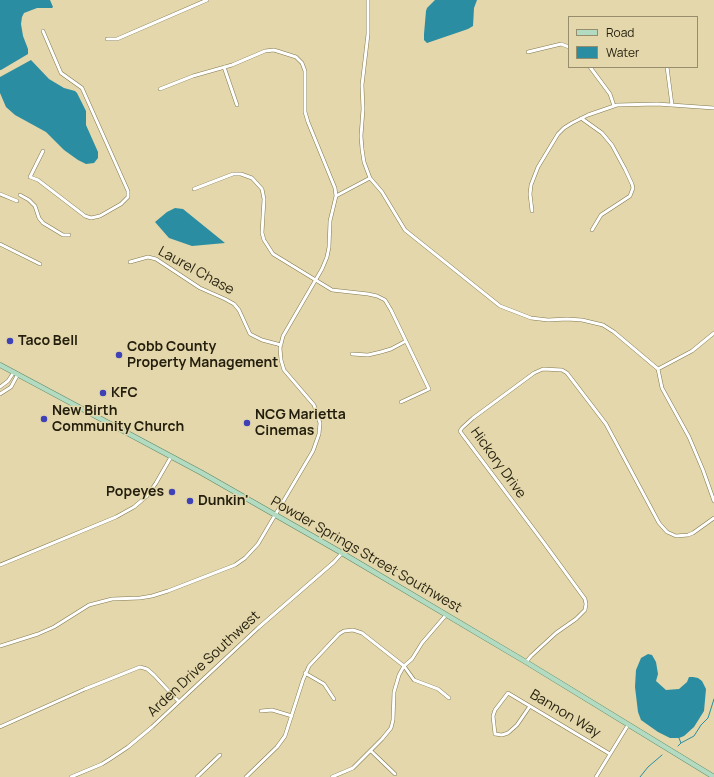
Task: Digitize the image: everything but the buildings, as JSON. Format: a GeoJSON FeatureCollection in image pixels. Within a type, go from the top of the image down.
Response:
{"type":"FeatureCollection","features":[{"type":"Feature","properties":{"kind":"main road","name":"Powder Springs Street Southwest"},"geometry":{"type":"LineString","coordinates":[[0,365],[171,457],[342,553],[526,662],[711,776]]}},
{"type":"Feature","properties":{"kind":"street"},"geometry":{"type":"LineString","coordinates":[[106,39],[117,39],[207,0]]}},
{"type":"Feature","properties":{"kind":"street"},"geometry":{"type":"LineString","coordinates":[[368,0],[368,34],[362,85],[363,109],[361,136],[364,162],[370,178],[382,192],[405,230],[500,306],[531,318],[548,320],[582,320],[603,325],[614,332],[658,369],[662,388],[689,437],[714,501]]}},
{"type":"Feature","properties":{"kind":"street"},"geometry":{"type":"LineString","coordinates":[[43,31],[61,73],[82,88],[128,191],[128,197],[106,214],[91,218],[80,214],[38,180],[30,177],[43,151]]}},
{"type":"Feature","properties":{"kind":"street"},"geometry":{"type":"LineString","coordinates":[[528,52],[561,44],[568,47]]}},
{"type":"Feature","properties":{"kind":"street"},"geometry":{"type":"LineString","coordinates":[[0,646],[38,634],[89,606],[112,600],[152,596],[235,565],[245,558],[258,544],[313,451],[319,434],[320,423],[314,405],[284,370],[281,360],[281,344],[283,336],[322,269],[329,247],[330,221],[336,196],[336,188],[305,112],[305,71],[302,62],[296,57],[274,50],[265,51],[224,67],[160,88]]}},
{"type":"Feature","properties":{"kind":"street"},"geometry":{"type":"LineString","coordinates":[[224,67],[237,106]]}},
{"type":"Feature","properties":{"kind":"street"},"geometry":{"type":"LineString","coordinates":[[591,68],[610,94],[614,106]]}},
{"type":"Feature","properties":{"kind":"street"},"geometry":{"type":"LineString","coordinates":[[667,68],[672,105]]}},
{"type":"Feature","properties":{"kind":"street"},"geometry":{"type":"LineString","coordinates":[[532,211],[530,194],[531,185],[538,167],[558,134],[564,128],[581,118],[614,106],[628,104],[714,108]]}},
{"type":"Feature","properties":{"kind":"street"},"geometry":{"type":"LineString","coordinates":[[581,118],[602,133],[612,145],[633,188],[630,196],[601,215],[592,230]]}},
{"type":"Feature","properties":{"kind":"street"},"geometry":{"type":"LineString","coordinates":[[194,189],[233,174],[241,174],[252,178],[262,189],[264,199],[262,233],[268,248],[273,254],[332,290],[368,294],[385,300],[429,389],[400,402]]}},
{"type":"Feature","properties":{"kind":"street"},"geometry":{"type":"LineString","coordinates":[[336,196],[370,178]]}},
{"type":"Feature","properties":{"kind":"street"},"geometry":{"type":"LineString","coordinates":[[0,194],[17,201]]}},
{"type":"Feature","properties":{"kind":"street"},"geometry":{"type":"LineString","coordinates":[[20,195],[29,200],[35,206],[39,218],[43,223],[63,235],[69,235]]}},
{"type":"Feature","properties":{"kind":"street"},"geometry":{"type":"LineString","coordinates":[[0,244],[40,264]]}},
{"type":"Feature","properties":{"kind":"street","name":"Laurel Chase"},"geometry":{"type":"LineString","coordinates":[[130,262],[136,259],[148,257],[156,258],[200,288],[234,304],[250,334],[262,340],[281,344]]}},
{"type":"Feature","properties":{"kind":"street"},"geometry":{"type":"LineString","coordinates":[[658,369],[692,351],[714,333]]}},
{"type":"Feature","properties":{"kind":"street"},"geometry":{"type":"LineString","coordinates":[[352,354],[368,355],[381,352],[391,349],[406,341]]}},
{"type":"Feature","properties":{"kind":"street","name":"Hickory Drive"},"geometry":{"type":"LineString","coordinates":[[526,662],[530,656],[556,633],[576,619],[585,610],[586,604],[544,543],[460,431],[473,418],[534,373],[542,369],[562,370],[567,373],[606,424],[659,523],[667,532],[676,536],[688,535],[694,533],[714,518]]}},
{"type":"Feature","properties":{"kind":"street"},"geometry":{"type":"LineString","coordinates":[[0,387],[16,373]]}},
{"type":"Feature","properties":{"kind":"street"},"geometry":{"type":"LineString","coordinates":[[0,394],[11,387],[16,373]]}},
{"type":"Feature","properties":{"kind":"street"},"geometry":{"type":"LineString","coordinates":[[0,565],[116,517],[134,507],[147,496],[171,457]]}},
{"type":"Feature","properties":{"kind":"street","name":"Arden Drive Southwest"},"geometry":{"type":"LineString","coordinates":[[71,777],[102,764],[128,747],[152,727],[258,628],[334,562],[342,553]]}},
{"type":"Feature","properties":{"kind":"street"},"geometry":{"type":"LineString","coordinates":[[332,777],[351,770],[385,735],[392,725],[396,686],[399,675],[404,666],[412,659],[422,644],[446,615]]}},
{"type":"Feature","properties":{"kind":"street"},"geometry":{"type":"LineString","coordinates":[[246,777],[282,741],[288,731],[305,674],[312,662],[339,634],[348,630],[356,630],[362,633],[404,666],[414,680],[438,689],[449,698]]}},
{"type":"Feature","properties":{"kind":"street"},"geometry":{"type":"LineString","coordinates":[[0,727],[125,672],[140,668],[147,669],[154,675],[179,702]]}},
{"type":"Feature","properties":{"kind":"street"},"geometry":{"type":"LineString","coordinates":[[305,674],[324,684],[334,699]]}},
{"type":"Feature","properties":{"kind":"street","name":"Bannon Way"},"geometry":{"type":"LineString","coordinates":[[530,706],[517,725],[508,733],[502,735],[495,734],[493,716],[495,710],[508,693],[530,706],[610,754]]}},
{"type":"Feature","properties":{"kind":"street"},"geometry":{"type":"LineString","coordinates":[[262,711],[272,710],[292,716]]}},
{"type":"Feature","properties":{"kind":"street"},"geometry":{"type":"LineString","coordinates":[[596,777],[628,725]]}},
{"type":"Feature","properties":{"kind":"street"},"geometry":{"type":"LineString","coordinates":[[371,751],[395,774]]}},
{"type":"Feature","properties":{"kind":"street"},"geometry":{"type":"LineString","coordinates":[[197,777],[220,755]]}},
{"type":"Feature","properties":{"kind":"water"},"geometry":{"type":"Polygon","coordinates":[[[0,0],[50,0],[53,7],[37,8],[24,13],[21,24],[28,54],[1,70],[0,70],[0,0]]]}},
{"type":"Feature","properties":{"kind":"water"},"geometry":{"type":"Polygon","coordinates":[[[435,0],[477,0],[474,8],[473,26],[427,43],[424,40],[426,11],[435,0]]]}},
{"type":"Feature","properties":{"kind":"water"},"geometry":{"type":"Polygon","coordinates":[[[31,60],[49,79],[64,88],[77,93],[86,111],[86,125],[98,152],[98,158],[94,163],[86,164],[78,160],[64,150],[46,132],[15,115],[6,107],[0,93],[0,77],[31,60]]]}},
{"type":"Feature","properties":{"kind":"water"},"geometry":{"type":"Polygon","coordinates":[[[175,208],[183,209],[225,243],[192,246],[169,238],[155,222],[167,212],[175,208]]]}},
{"type":"Feature","properties":{"kind":"water"},"geometry":{"type":"Polygon","coordinates":[[[648,654],[652,655],[656,662],[658,674],[656,681],[666,690],[679,689],[687,682],[689,677],[698,678],[702,681],[706,689],[704,711],[694,727],[684,736],[679,738],[670,738],[658,732],[641,720],[638,712],[635,687],[636,670],[641,658],[648,654]]]}},
{"type":"Feature","properties":{"kind":"waterway"},"geometry":{"type":"LineString","coordinates":[[681,743],[694,736],[701,725],[708,718],[714,699]]}},
{"type":"Feature","properties":{"kind":"waterway"},"geometry":{"type":"LineString","coordinates":[[678,746],[681,743],[679,738]]}},
{"type":"Feature","properties":{"kind":"waterway"},"geometry":{"type":"LineString","coordinates":[[640,777],[648,767],[662,755]]}},
{"type":"Feature","properties":{"kind":"place","name":"Taco Bell"},"geometry":{"type":"Point","coordinates":[10,341]}},
{"type":"Feature","properties":{"kind":"place","name":"Cobb County Property Management"},"geometry":{"type":"Point","coordinates":[119,355]}},
{"type":"Feature","properties":{"kind":"place","name":"KFC"},"geometry":{"type":"Point","coordinates":[103,393]}},
{"type":"Feature","properties":{"kind":"place","name":"New Birth Community Church"},"geometry":{"type":"Point","coordinates":[44,419]}},
{"type":"Feature","properties":{"kind":"place","name":"NCG Marietta Cinemas"},"geometry":{"type":"Point","coordinates":[247,423]}},
{"type":"Feature","properties":{"kind":"place","name":"Popeyes"},"geometry":{"type":"Point","coordinates":[172,492]}},
{"type":"Feature","properties":{"kind":"place","name":"Dunkin'"},"geometry":{"type":"Point","coordinates":[190,501]}}]}
